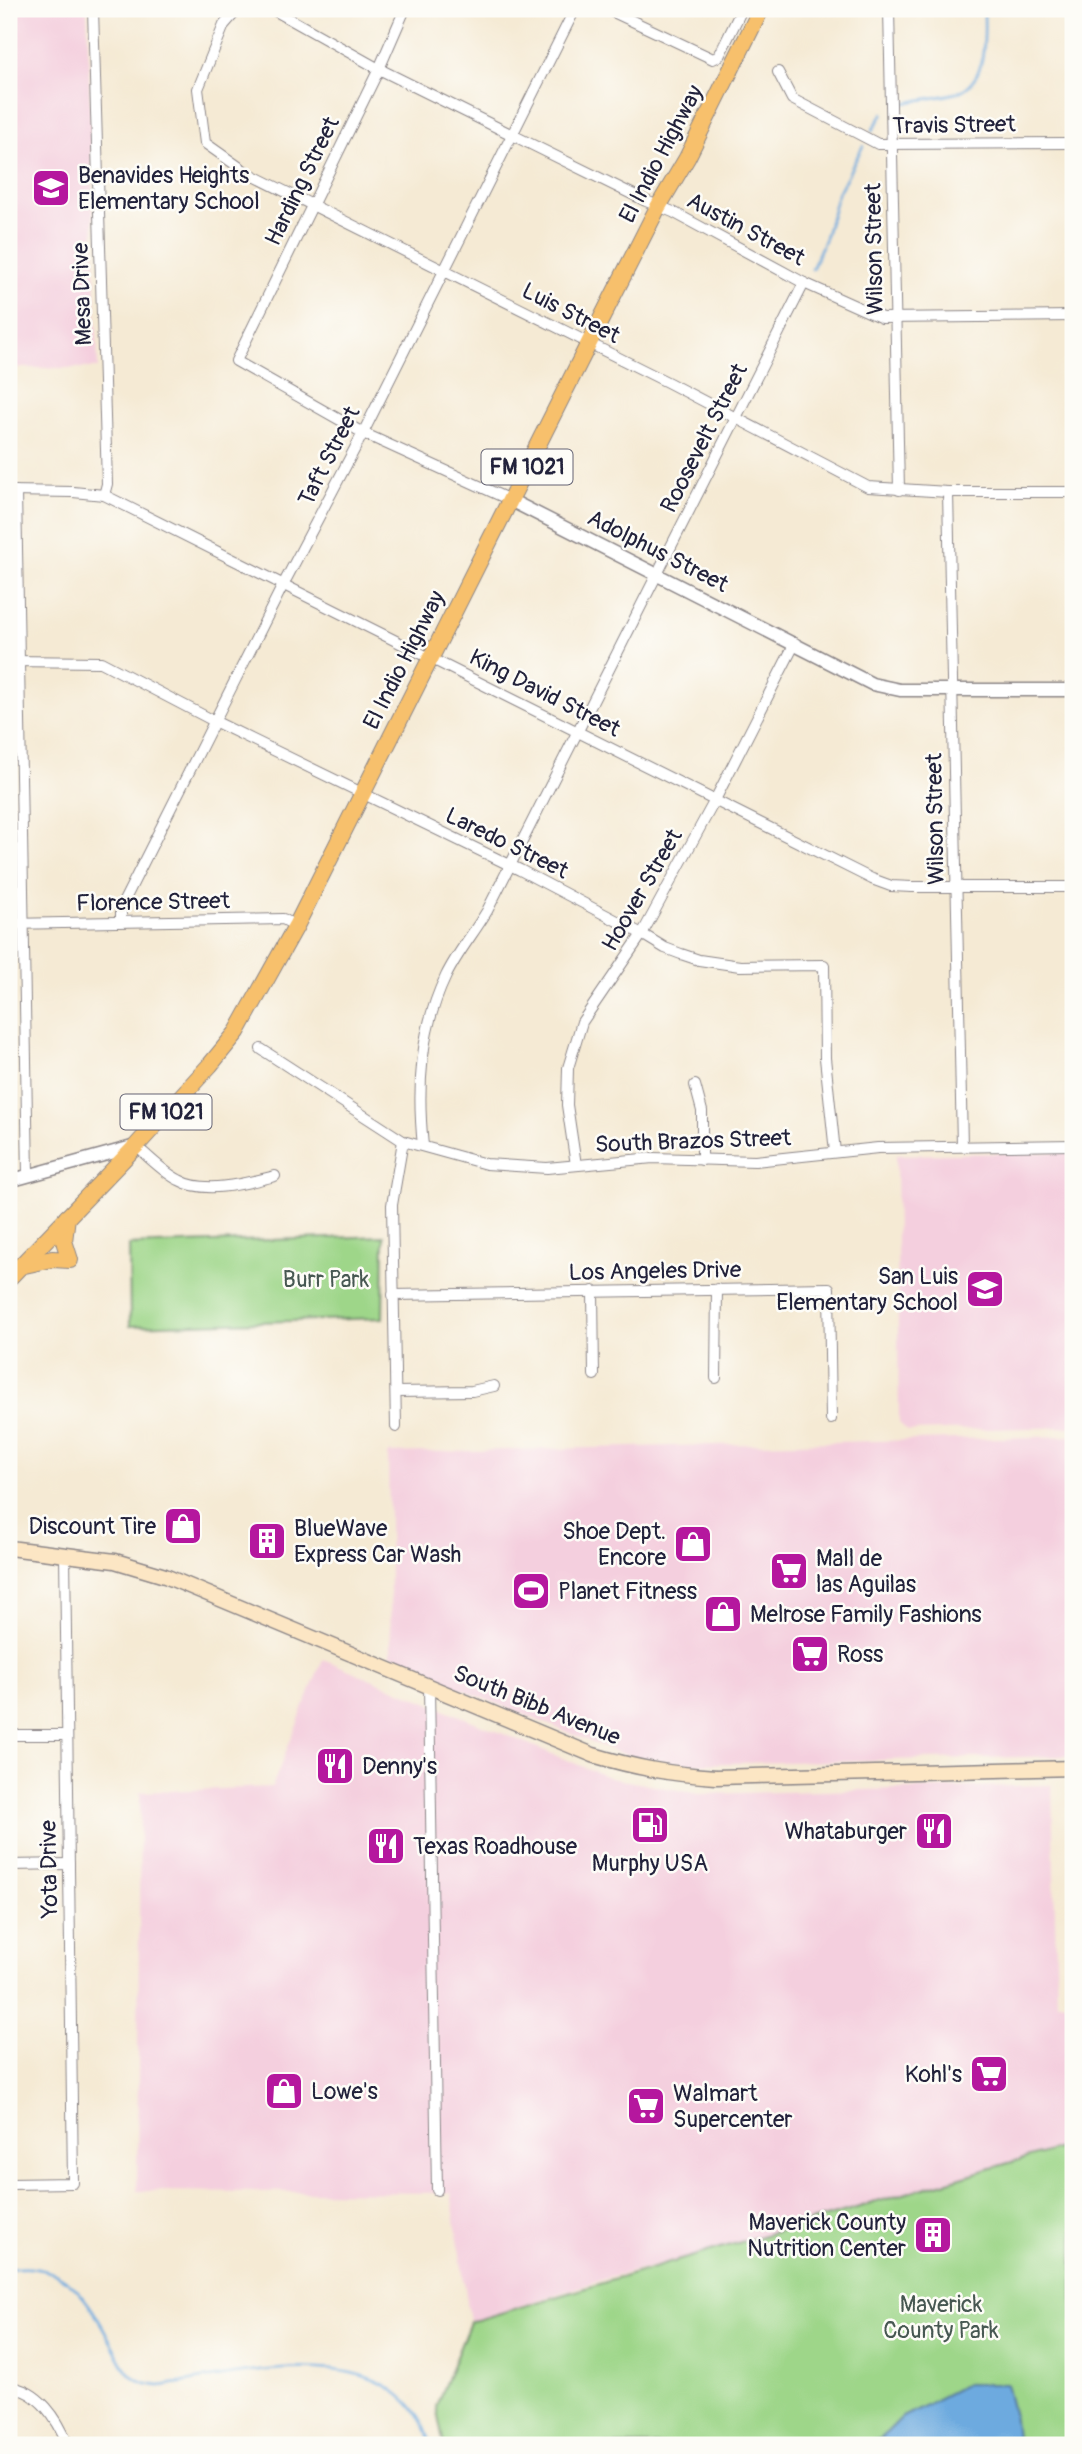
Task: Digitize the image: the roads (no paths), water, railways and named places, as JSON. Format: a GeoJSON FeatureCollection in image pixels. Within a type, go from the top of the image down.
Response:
{"type":"FeatureCollection","features":[{"type":"Feature","properties":{"kind":"main road","name":"El Indio Highway"},"geometry":{"type":"LineString","coordinates":[[14,1272],[136,1146],[237,1032],[296,926],[589,343],[658,207],[687,158],[761,9]]}},
{"type":"Feature","properties":{"kind":"main road"},"geometry":{"type":"LineString","coordinates":[[14,1272],[52,1259],[70,1260],[64,1241],[67,1217]]}},
{"type":"Feature","properties":{"kind":"main road","name":"South Bibb Avenue"},"geometry":{"type":"LineString","coordinates":[[9,1549],[115,1561],[165,1576],[593,1755],[639,1769],[674,1775],[716,1777],[1073,1768]]}},
{"type":"Feature","properties":{"kind":"street","name":"Mesa Drive"},"geometry":{"type":"LineString","coordinates":[[93,9],[107,484],[104,495]]}},
{"type":"Feature","properties":{"kind":"street","name":"Luis Street"},"geometry":{"type":"LineString","coordinates":[[238,9],[225,25],[198,89],[205,143],[246,172],[868,486],[948,492],[1073,492]]}},
{"type":"Feature","properties":{"kind":"street","name":"Austin Street"},"geometry":{"type":"LineString","coordinates":[[272,9],[379,69],[673,212],[804,283],[882,318],[1073,316]]}},
{"type":"Feature","properties":{"kind":"street","name":"Harding Street"},"geometry":{"type":"LineString","coordinates":[[244,366],[236,361],[379,69],[405,9]]}},
{"type":"Feature","properties":{"kind":"street","name":"Taft Street"},"geometry":{"type":"LineString","coordinates":[[121,922],[121,907],[283,585],[363,433],[575,9]]}},
{"type":"Feature","properties":{"kind":"street"},"geometry":{"type":"LineString","coordinates":[[607,9],[713,59],[719,56],[742,9]]}},
{"type":"Feature","properties":{"kind":"street","name":"Wilson Street"},"geometry":{"type":"LineString","coordinates":[[889,9],[899,490]]}},
{"type":"Feature","properties":{"kind":"street","name":"Travis Street"},"geometry":{"type":"LineString","coordinates":[[778,72],[792,99],[878,144],[1073,143]]}},
{"type":"Feature","properties":{"kind":"street","name":"Roosevelt Street"},"geometry":{"type":"LineString","coordinates":[[423,1146],[420,1115],[422,1051],[436,998],[454,960],[478,926],[510,866],[804,283]]}},
{"type":"Feature","properties":{"kind":"street","name":"Adolphus Street"},"geometry":{"type":"LineString","coordinates":[[244,366],[363,433],[510,500],[872,684],[885,688],[952,691],[1073,690]]}},
{"type":"Feature","properties":{"kind":"street","name":"King David Street"},"geometry":{"type":"LineString","coordinates":[[13,491],[91,492],[104,495],[431,656],[872,879],[891,886],[1073,887]]}},
{"type":"Feature","properties":{"kind":"street"},"geometry":{"type":"LineString","coordinates":[[13,491],[13,661],[24,924],[28,1175]]}},
{"type":"Feature","properties":{"kind":"street","name":"Wilson Street"},"geometry":{"type":"LineString","coordinates":[[948,492],[962,1146]]}},
{"type":"Feature","properties":{"kind":"street","name":"Hoover Street"},"geometry":{"type":"LineString","coordinates":[[576,1165],[567,1105],[568,1068],[582,1022],[642,934],[715,800],[795,643]]}},
{"type":"Feature","properties":{"kind":"street","name":"Laredo Street"},"geometry":{"type":"LineString","coordinates":[[13,661],[101,662],[214,721],[510,866],[665,948],[699,960],[740,966],[824,965],[825,1058],[835,1152]]}},
{"type":"Feature","properties":{"kind":"street","name":"Florence Street"},"geometry":{"type":"LineString","coordinates":[[9,924],[283,919],[296,926]]}},
{"type":"Feature","properties":{"kind":"street","name":"South Brazos Street"},"geometry":{"type":"LineString","coordinates":[[261,1049],[403,1141],[486,1164],[519,1167],[576,1165],[653,1158],[755,1161],[878,1148],[1073,1145]]}},
{"type":"Feature","properties":{"kind":"street"},"geometry":{"type":"LineString","coordinates":[[695,1084],[702,1111],[702,1160]]}},
{"type":"Feature","properties":{"kind":"street"},"geometry":{"type":"LineString","coordinates":[[396,1427],[392,1205],[403,1141]]}},
{"type":"Feature","properties":{"kind":"street"},"geometry":{"type":"LineString","coordinates":[[9,1181],[136,1146],[180,1181],[214,1188],[275,1176]]}},
{"type":"Feature","properties":{"kind":"street","name":"Los Angeles Drive"},"geometry":{"type":"LineString","coordinates":[[393,1295],[829,1287],[831,1419]]}},
{"type":"Feature","properties":{"kind":"street"},"geometry":{"type":"LineString","coordinates":[[716,1378],[717,1289]]}},
{"type":"Feature","properties":{"kind":"street"},"geometry":{"type":"LineString","coordinates":[[593,1291],[594,1375]]}},
{"type":"Feature","properties":{"kind":"street"},"geometry":{"type":"LineString","coordinates":[[396,1392],[472,1391],[494,1386]]}},
{"type":"Feature","properties":{"kind":"street","name":"Yota Drive"},"geometry":{"type":"LineString","coordinates":[[9,2184],[73,2183],[65,1555]]}},
{"type":"Feature","properties":{"kind":"street"},"geometry":{"type":"LineString","coordinates":[[429,1687],[437,2190]]}},
{"type":"Feature","properties":{"kind":"street"},"geometry":{"type":"LineString","coordinates":[[9,1735],[66,1735]]}},
{"type":"Feature","properties":{"kind":"street"},"geometry":{"type":"LineString","coordinates":[[9,1865],[69,1864]]}},
{"type":"Feature","properties":{"kind":"street"},"geometry":{"type":"LineString","coordinates":[[9,2387],[25,2391],[39,2400],[54,2417],[68,2445]]}},
{"type":"Feature","properties":{"kind":"water"},"geometry":{"type":"Polygon","coordinates":[[[966,2384],[1006,2384],[1017,2445],[858,2445],[880,2439],[902,2417],[966,2384]]]}},
{"type":"Feature","properties":{"kind":"waterway"},"geometry":{"type":"LineString","coordinates":[[901,104],[956,93],[974,79],[984,45],[984,9]]}},
{"type":"Feature","properties":{"kind":"waterway"},"geometry":{"type":"LineString","coordinates":[[872,131],[883,113]]}},
{"type":"Feature","properties":{"kind":"waterway"},"geometry":{"type":"LineString","coordinates":[[812,269],[825,238],[838,193],[863,146]]}},
{"type":"Feature","properties":{"kind":"waterway"},"geometry":{"type":"LineString","coordinates":[[9,2269],[47,2271],[74,2287],[95,2314],[130,2375],[140,2382],[160,2386],[274,2370],[315,2369],[354,2374],[387,2386],[414,2410],[431,2445]]}},
{"type":"Feature","properties":{"kind":"place","name":"Benavides Heights Elementary School"},"geometry":{"type":"Point","coordinates":[51,188]}},
{"type":"Feature","properties":{"kind":"place","name":"San Luis Elementary School"},"geometry":{"type":"Point","coordinates":[985,1289]}},
{"type":"Feature","properties":{"kind":"place","name":"Discount Tire"},"geometry":{"type":"Point","coordinates":[183,1526]}},
{"type":"Feature","properties":{"kind":"place","name":"BlueWave Express Car Wash"},"geometry":{"type":"Point","coordinates":[267,1541]}},
{"type":"Feature","properties":{"kind":"place","name":"Shoe Dept. Encore"},"geometry":{"type":"Point","coordinates":[693,1544]}},
{"type":"Feature","properties":{"kind":"place","name":"Mall de las Aguilas"},"geometry":{"type":"Point","coordinates":[789,1571]}},
{"type":"Feature","properties":{"kind":"place","name":"Planet Fitness"},"geometry":{"type":"Point","coordinates":[531,1591]}},
{"type":"Feature","properties":{"kind":"place","name":"Melrose Family Fashions"},"geometry":{"type":"Point","coordinates":[723,1614]}},
{"type":"Feature","properties":{"kind":"place","name":"Ross"},"geometry":{"type":"Point","coordinates":[810,1654]}},
{"type":"Feature","properties":{"kind":"place","name":"Denny's"},"geometry":{"type":"Point","coordinates":[335,1766]}},
{"type":"Feature","properties":{"kind":"place","name":"Murphy USA"},"geometry":{"type":"Point","coordinates":[650,1825]}},
{"type":"Feature","properties":{"kind":"place","name":"Whataburger"},"geometry":{"type":"Point","coordinates":[934,1831]}},
{"type":"Feature","properties":{"kind":"place","name":"Texas Roadhouse"},"geometry":{"type":"Point","coordinates":[386,1846]}},
{"type":"Feature","properties":{"kind":"place","name":"Kohl's"},"geometry":{"type":"Point","coordinates":[989,2074]}},
{"type":"Feature","properties":{"kind":"place","name":"Lowe's"},"geometry":{"type":"Point","coordinates":[284,2091]}},
{"type":"Feature","properties":{"kind":"place","name":"Walmart Supercenter"},"geometry":{"type":"Point","coordinates":[646,2106]}},
{"type":"Feature","properties":{"kind":"place","name":"Maverick County Nutrition Center"},"geometry":{"type":"Point","coordinates":[933,2235]}},
{"type":"Feature","properties":{"kind":"park label","name":"Burr Park"},"geometry":{"type":"Point","coordinates":[326,1279]}},
{"type":"Feature","properties":{"kind":"park label","name":"Maverick County Park"},"geometry":{"type":"Point","coordinates":[941,2317]}}]}
